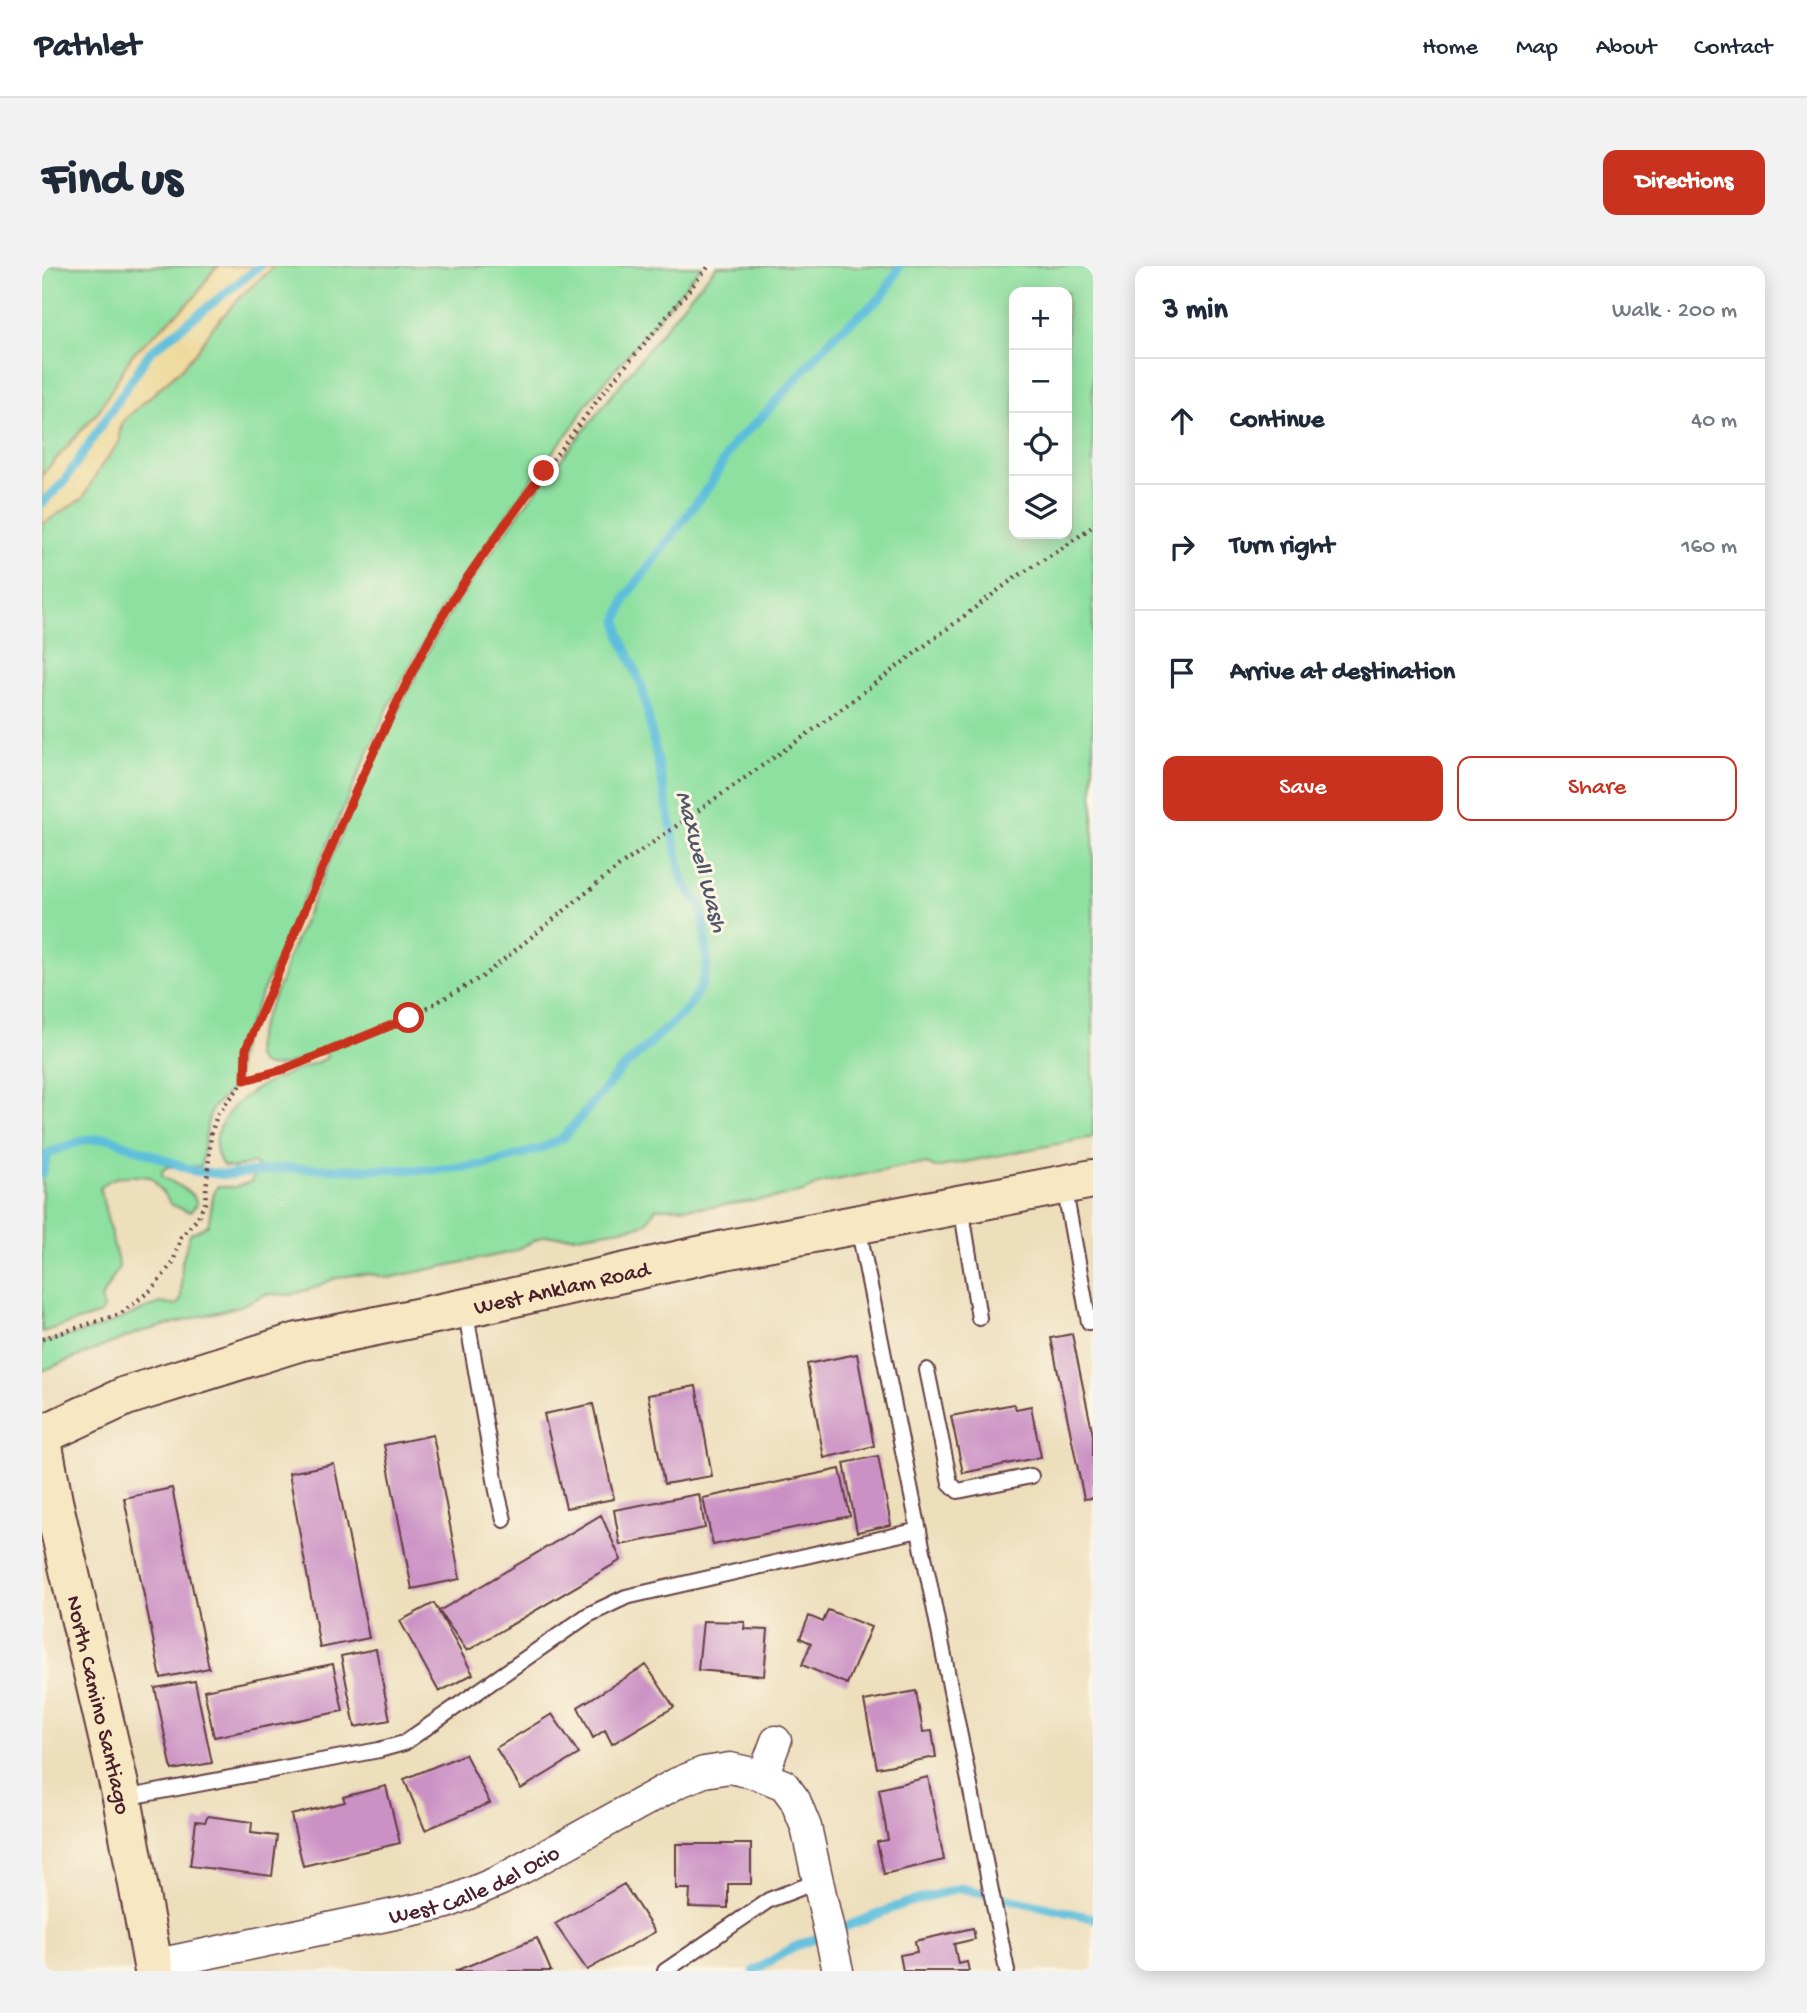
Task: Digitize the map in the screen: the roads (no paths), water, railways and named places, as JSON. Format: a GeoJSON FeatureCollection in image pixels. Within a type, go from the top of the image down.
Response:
{"type":"FeatureCollection","features":[{"type":"Feature","properties":{"kind":"main road","name":"West Anklam Road"},"geometry":{"type":"LineString","coordinates":[[42,1434],[126,1396],[298,1342],[725,1250],[1078,1182]]}},
{"type":"Feature","properties":{"kind":"main road","name":"North Camino Santiago"},"geometry":{"type":"LineString","coordinates":[[42,1440],[53,1501],[122,1798],[154,1968]]}},
{"type":"Feature","properties":{"kind":"street"},"geometry":{"type":"LineString","coordinates":[[776,1741],[769,1779],[783,1785],[795,1800],[806,1827],[838,1971]]}},
{"type":"Feature","properties":{"kind":"street","name":"West Calle del Ocio"},"geometry":{"type":"LineString","coordinates":[[154,1968],[447,1903],[501,1880],[677,1783],[704,1772],[730,1768],[769,1779]]}},
{"type":"Feature","properties":{"kind":"lane"},"geometry":{"type":"LineString","coordinates":[[1078,1182],[1089,1322]]}},
{"type":"Feature","properties":{"kind":"lane"},"geometry":{"type":"LineString","coordinates":[[960,1205],[979,1318]]}},
{"type":"Feature","properties":{"kind":"lane"},"geometry":{"type":"LineString","coordinates":[[858,1224],[1007,1971]]}},
{"type":"Feature","properties":{"kind":"lane"},"geometry":{"type":"LineString","coordinates":[[465,1308],[504,1520]]}},
{"type":"Feature","properties":{"kind":"lane"},"geometry":{"type":"LineString","coordinates":[[927,1370],[950,1483],[958,1491],[1031,1476]]}},
{"type":"Feature","properties":{"kind":"lane"},"geometry":{"type":"LineString","coordinates":[[122,1798],[366,1753],[404,1743],[588,1615],[626,1597],[919,1530]]}},
{"type":"Feature","properties":{"kind":"lane"},"geometry":{"type":"LineString","coordinates":[[665,1971],[769,1900],[817,1882]]}},
{"type":"Feature","properties":{"kind":"waterway"},"geometry":{"type":"LineString","coordinates":[[42,503],[63,483],[150,352],[260,266]]}},
{"type":"Feature","properties":{"kind":"waterway","name":"Maxwell Wash"},"geometry":{"type":"LineString","coordinates":[[42,1174],[48,1153],[84,1140],[109,1138],[194,1171],[227,1175],[286,1168],[431,1170],[485,1165],[539,1149],[563,1138],[618,1073],[688,1008],[702,984],[707,965],[701,906],[683,882],[642,687],[620,635],[618,619],[626,597],[712,482],[734,443],[761,418],[837,333],[882,297],[900,266]]}},
{"type":"Feature","properties":{"kind":"waterway"},"geometry":{"type":"LineString","coordinates":[[754,1971],[794,1947],[906,1903],[960,1888],[1093,1918]]}}]}
